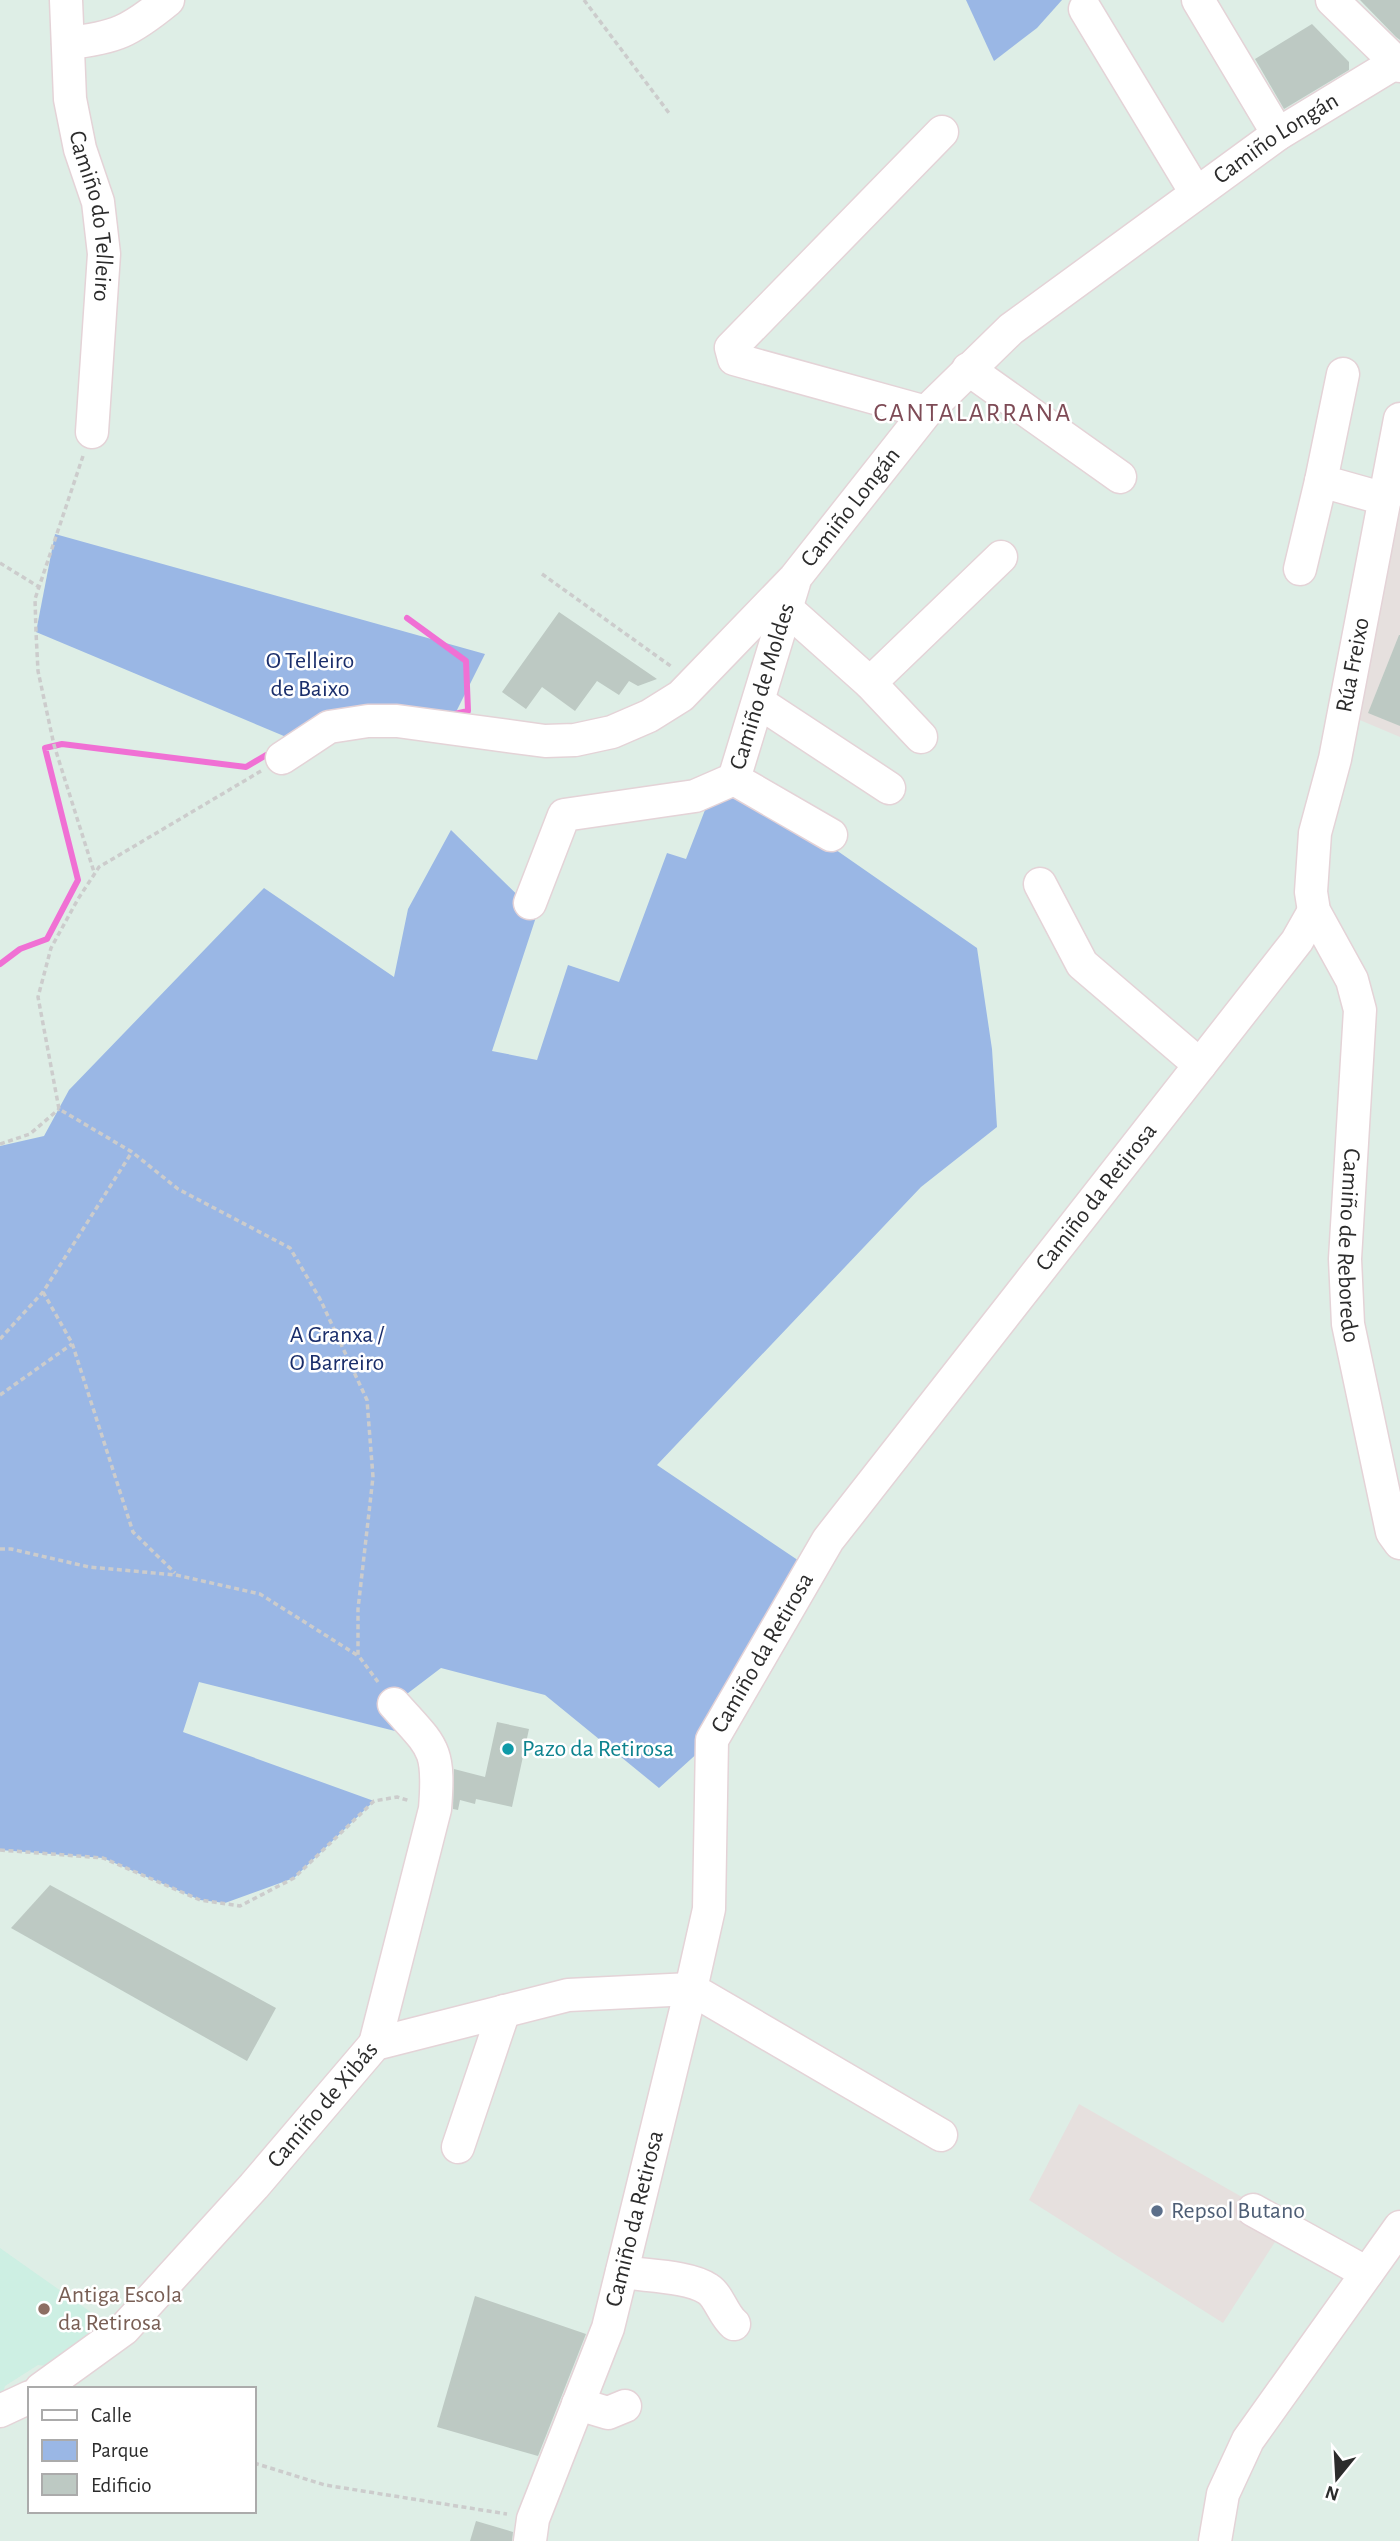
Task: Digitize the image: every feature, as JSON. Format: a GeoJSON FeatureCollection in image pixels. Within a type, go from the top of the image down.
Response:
{"type":"FeatureCollection","features":[{"type":"Feature","properties":{"kind":"street","name":"Camiño do Telleiro"},"geometry":{"type":"LineString","coordinates":[[66,0],[70,99],[80,149],[98,202],[104,254],[92,432]]}},
{"type":"Feature","properties":{"kind":"street"},"geometry":{"type":"LineString","coordinates":[[68,43],[106,39],[136,26],[168,0]]}},
{"type":"Feature","properties":{"kind":"street"},"geometry":{"type":"LineString","coordinates":[[1198,0],[1278,134]]}},
{"type":"Feature","properties":{"kind":"street"},"geometry":{"type":"LineString","coordinates":[[1332,0],[1399,63]]}},
{"type":"Feature","properties":{"kind":"street"},"geometry":{"type":"LineString","coordinates":[[1085,9],[1196,193]]}},
{"type":"Feature","properties":{"kind":"street","name":"Camiño Longán"},"geometry":{"type":"LineString","coordinates":[[282,758],[329,727],[368,721],[397,721],[545,741],[575,740],[612,732],[649,716],[681,696],[795,578],[926,412],[1011,329],[1278,134],[1399,63]]}},
{"type":"Feature","properties":{"kind":"street"},"geometry":{"type":"LineString","coordinates":[[926,412],[734,359],[731,348],[942,132]]}},
{"type":"Feature","properties":{"kind":"street"},"geometry":{"type":"LineString","coordinates":[[968,369],[1120,477]]}},
{"type":"Feature","properties":{"kind":"street"},"geometry":{"type":"LineString","coordinates":[[1300,569],[1343,374]]}},
{"type":"Feature","properties":{"kind":"street","name":"Rúa Freixo"},"geometry":{"type":"LineString","coordinates":[[1314,911],[1311,892],[1315,833],[1335,759],[1400,419]]}},
{"type":"Feature","properties":{"kind":"street"},"geometry":{"type":"LineString","coordinates":[[1321,481],[1385,499]]}},
{"type":"Feature","properties":{"kind":"street"},"geometry":{"type":"LineString","coordinates":[[870,683],[1000,557]]}},
{"type":"Feature","properties":{"kind":"street","name":"Camiño de Moldes"},"geometry":{"type":"LineString","coordinates":[[530,902],[564,814],[695,796],[734,779],[760,703],[795,578]]}},
{"type":"Feature","properties":{"kind":"street"},"geometry":{"type":"LineString","coordinates":[[787,610],[870,683],[920,737]]}},
{"type":"Feature","properties":{"kind":"street"},"geometry":{"type":"LineString","coordinates":[[760,703],[889,788]]}},
{"type":"Feature","properties":{"kind":"street"},"geometry":{"type":"LineString","coordinates":[[734,779],[831,835]]}},
{"type":"Feature","properties":{"kind":"street"},"geometry":{"type":"LineString","coordinates":[[1040,884],[1082,964],[1200,1065]]}},
{"type":"Feature","properties":{"kind":"street","name":"Camiño da Retirosa"},"geometry":{"type":"LineString","coordinates":[[532,2530],[608,2328],[691,1989],[709,1909],[712,1740],[828,1540],[1297,941],[1314,911]]}},
{"type":"Feature","properties":{"kind":"street","name":"Camiño de Reboredo"},"geometry":{"type":"LineString","coordinates":[[1314,911],[1352,980],[1360,1010],[1345,1259],[1348,1324],[1392,1532],[1400,1543]]}},
{"type":"Feature","properties":{"kind":"street"},"geometry":{"type":"LineString","coordinates":[[374,2044],[435,1809],[438,1776],[435,1750],[394,1703]]}},
{"type":"Feature","properties":{"kind":"street"},"geometry":{"type":"LineString","coordinates":[[691,1989],[941,2135]]}},
{"type":"Feature","properties":{"kind":"street","name":"Camiño de Xibás"},"geometry":{"type":"LineString","coordinates":[[44,2387],[124,2329],[254,2186],[374,2044],[568,1995],[691,1989]]}},
{"type":"Feature","properties":{"kind":"street"},"geometry":{"type":"LineString","coordinates":[[458,2147],[504,2011]]}},
{"type":"Feature","properties":{"kind":"street"},"geometry":{"type":"LineString","coordinates":[[1253,2210],[1367,2273]]}},
{"type":"Feature","properties":{"kind":"street"},"geometry":{"type":"LineString","coordinates":[[1215,2541],[1223,2494],[1248,2440],[1400,2227]]}},
{"type":"Feature","properties":{"kind":"street"},"geometry":{"type":"LineString","coordinates":[[622,2272],[663,2279],[674,2277],[709,2289],[726,2317],[734,2324]]}},
{"type":"Feature","properties":{"kind":"street"},"geometry":{"type":"LineString","coordinates":[[0,2411],[28,2398]]}},
{"type":"Feature","properties":{"kind":"street"},"geometry":{"type":"LineString","coordinates":[[579,2404],[608,2413],[625,2406]]}},
{"type":"Feature","properties":{"kind":"path"},"geometry":{"type":"LineString","coordinates":[[584,0],[669,113]]}},
{"type":"Feature","properties":{"kind":"path"},"geometry":{"type":"LineString","coordinates":[[92,432],[35,599],[38,671],[54,745],[94,872]]}},
{"type":"Feature","properties":{"kind":"path"},"geometry":{"type":"LineString","coordinates":[[0,563],[39,587]]}},
{"type":"Feature","properties":{"kind":"path"},"geometry":{"type":"LineString","coordinates":[[542,574],[694,682]]}},
{"type":"Feature","properties":{"kind":"path"},"geometry":{"type":"LineString","coordinates":[[282,758],[94,872],[51,948],[38,997],[59,1109],[132,1152],[178,1189],[290,1248],[320,1300],[367,1400],[373,1477],[358,1609],[358,1655]]}},
{"type":"Feature","properties":{"kind":"path"},"geometry":{"type":"LineString","coordinates":[[0,1143],[30,1134],[59,1109]]}},
{"type":"Feature","properties":{"kind":"path"},"geometry":{"type":"LineString","coordinates":[[0,1339],[43,1293],[132,1152]]}},
{"type":"Feature","properties":{"kind":"path"},"geometry":{"type":"LineString","coordinates":[[43,1293],[72,1343],[133,1532],[176,1575]]}},
{"type":"Feature","properties":{"kind":"path"},"geometry":{"type":"LineString","coordinates":[[0,1395],[72,1343]]}},
{"type":"Feature","properties":{"kind":"path"},"geometry":{"type":"LineString","coordinates":[[0,1549],[11,1549],[89,1567],[176,1575],[260,1594],[358,1655],[394,1703]]}},
{"type":"Feature","properties":{"kind":"path"},"geometry":{"type":"LineString","coordinates":[[0,1850],[103,1858],[201,1900],[240,1906],[295,1878],[374,1801],[397,1797],[435,1809]]}},
{"type":"Feature","properties":{"kind":"path"},"geometry":{"type":"LineString","coordinates":[[256,2464],[325,2485],[532,2530]]}},
{"type":"Feature","properties":{"kind":"shaded area"},"geometry":{"type":"Polygon","coordinates":[[[1400,477],[1400,737],[1355,718],[1400,477]]]}},
{"type":"Feature","properties":{"kind":"shaded area"},"geometry":{"type":"Polygon","coordinates":[[[1079,2104],[1249,2201],[1282,2231],[1223,2323],[1029,2200],[1079,2104]]]}},
{"type":"Feature","properties":{"kind":"shaded area","name":"Antiga Escola da Retirosa"},"geometry":{"type":"Polygon","coordinates":[[[0,2248],[109,2325],[57,2367],[38,2365],[5,2386],[0,2402],[0,2248]]]}},
{"type":"Feature","properties":{"kind":"green space"},"geometry":{"type":"Polygon","coordinates":[[[966,0],[1062,0],[1037,28],[994,61],[966,0]]]}},
{"type":"Feature","properties":{"kind":"green space","name":"O Telleiro de Baixo"},"geometry":{"type":"Polygon","coordinates":[[[55,534],[485,654],[448,728],[303,744],[36,632],[55,534]]]}},
{"type":"Feature","properties":{"kind":"green space","name":"A Granxa / O Barreiro"},"geometry":{"type":"Polygon","coordinates":[[[734,779],[977,948],[992,1049],[997,1127],[921,1187],[657,1465],[811,1569],[712,1740],[659,1788],[545,1695],[441,1668],[395,1703],[403,1733],[199,1682],[183,1732],[374,1801],[294,1878],[225,1903],[200,1900],[103,1858],[0,1850],[0,1146],[44,1136],[69,1090],[264,888],[394,977],[408,909],[451,830],[537,914],[492,1051],[537,1060],[568,965],[619,982],[667,853],[686,859],[705,810],[734,779]]]}},
{"type":"Feature","properties":{"kind":"building"},"geometry":{"type":"Polygon","coordinates":[[[1360,0],[1400,0],[1400,40],[1396,37],[1360,0]]]}},
{"type":"Feature","properties":{"kind":"building"},"geometry":{"type":"Polygon","coordinates":[[[1312,24],[1349,62],[1349,70],[1284,109],[1255,59],[1312,24]]]}},
{"type":"Feature","properties":{"kind":"building"},"geometry":{"type":"Polygon","coordinates":[[[559,612],[657,679],[638,686],[629,681],[619,695],[597,681],[575,711],[542,687],[526,709],[502,692],[559,612]]]}},
{"type":"Feature","properties":{"kind":"building"},"geometry":{"type":"Polygon","coordinates":[[[1400,635],[1400,726],[1368,713],[1400,635]]]}},
{"type":"Feature","properties":{"kind":"building","name":"Pazo da Retirosa"},"geometry":{"type":"Polygon","coordinates":[[[497,1722],[529,1729],[512,1807],[476,1799],[475,1804],[460,1800],[458,1810],[453,1809],[454,1769],[485,1777],[497,1722]]]}},
{"type":"Feature","properties":{"kind":"building"},"geometry":{"type":"Polygon","coordinates":[[[50,1885],[276,2008],[247,2061],[11,1928],[50,1885]]]}},
{"type":"Feature","properties":{"kind":"building"},"geometry":{"type":"Polygon","coordinates":[[[475,2296],[586,2334],[538,2456],[437,2427],[475,2296]]]}},
{"type":"Feature","properties":{"kind":"building"},"geometry":{"type":"Polygon","coordinates":[[[476,2521],[513,2532],[512,2541],[470,2541],[476,2521]]]}},
{"type":"Feature","properties":{"kind":"waterway"},"geometry":{"type":"LineString","coordinates":[[407,618],[466,661],[468,711],[450,715]]}},
{"type":"Feature","properties":{"kind":"waterway"},"geometry":{"type":"LineString","coordinates":[[0,964],[20,949],[47,939],[78,880],[45,748],[62,744],[246,767],[273,751]]}},
{"type":"Feature","properties":{"kind":"place","name":"Pazo da Retirosa"},"geometry":{"type":"Point","coordinates":[508,1749]}},
{"type":"Feature","properties":{"kind":"place","name":"Repsol Butano"},"geometry":{"type":"Point","coordinates":[1157,2211]}},
{"type":"Feature","properties":{"kind":"place","name":"Antiga Escola da Retirosa"},"geometry":{"type":"Point","coordinates":[44,2309]}},
{"type":"Feature","properties":{"kind":"district","name":"CANTALARRANA"},"geometry":{"type":"Point","coordinates":[973,413]}}]}
